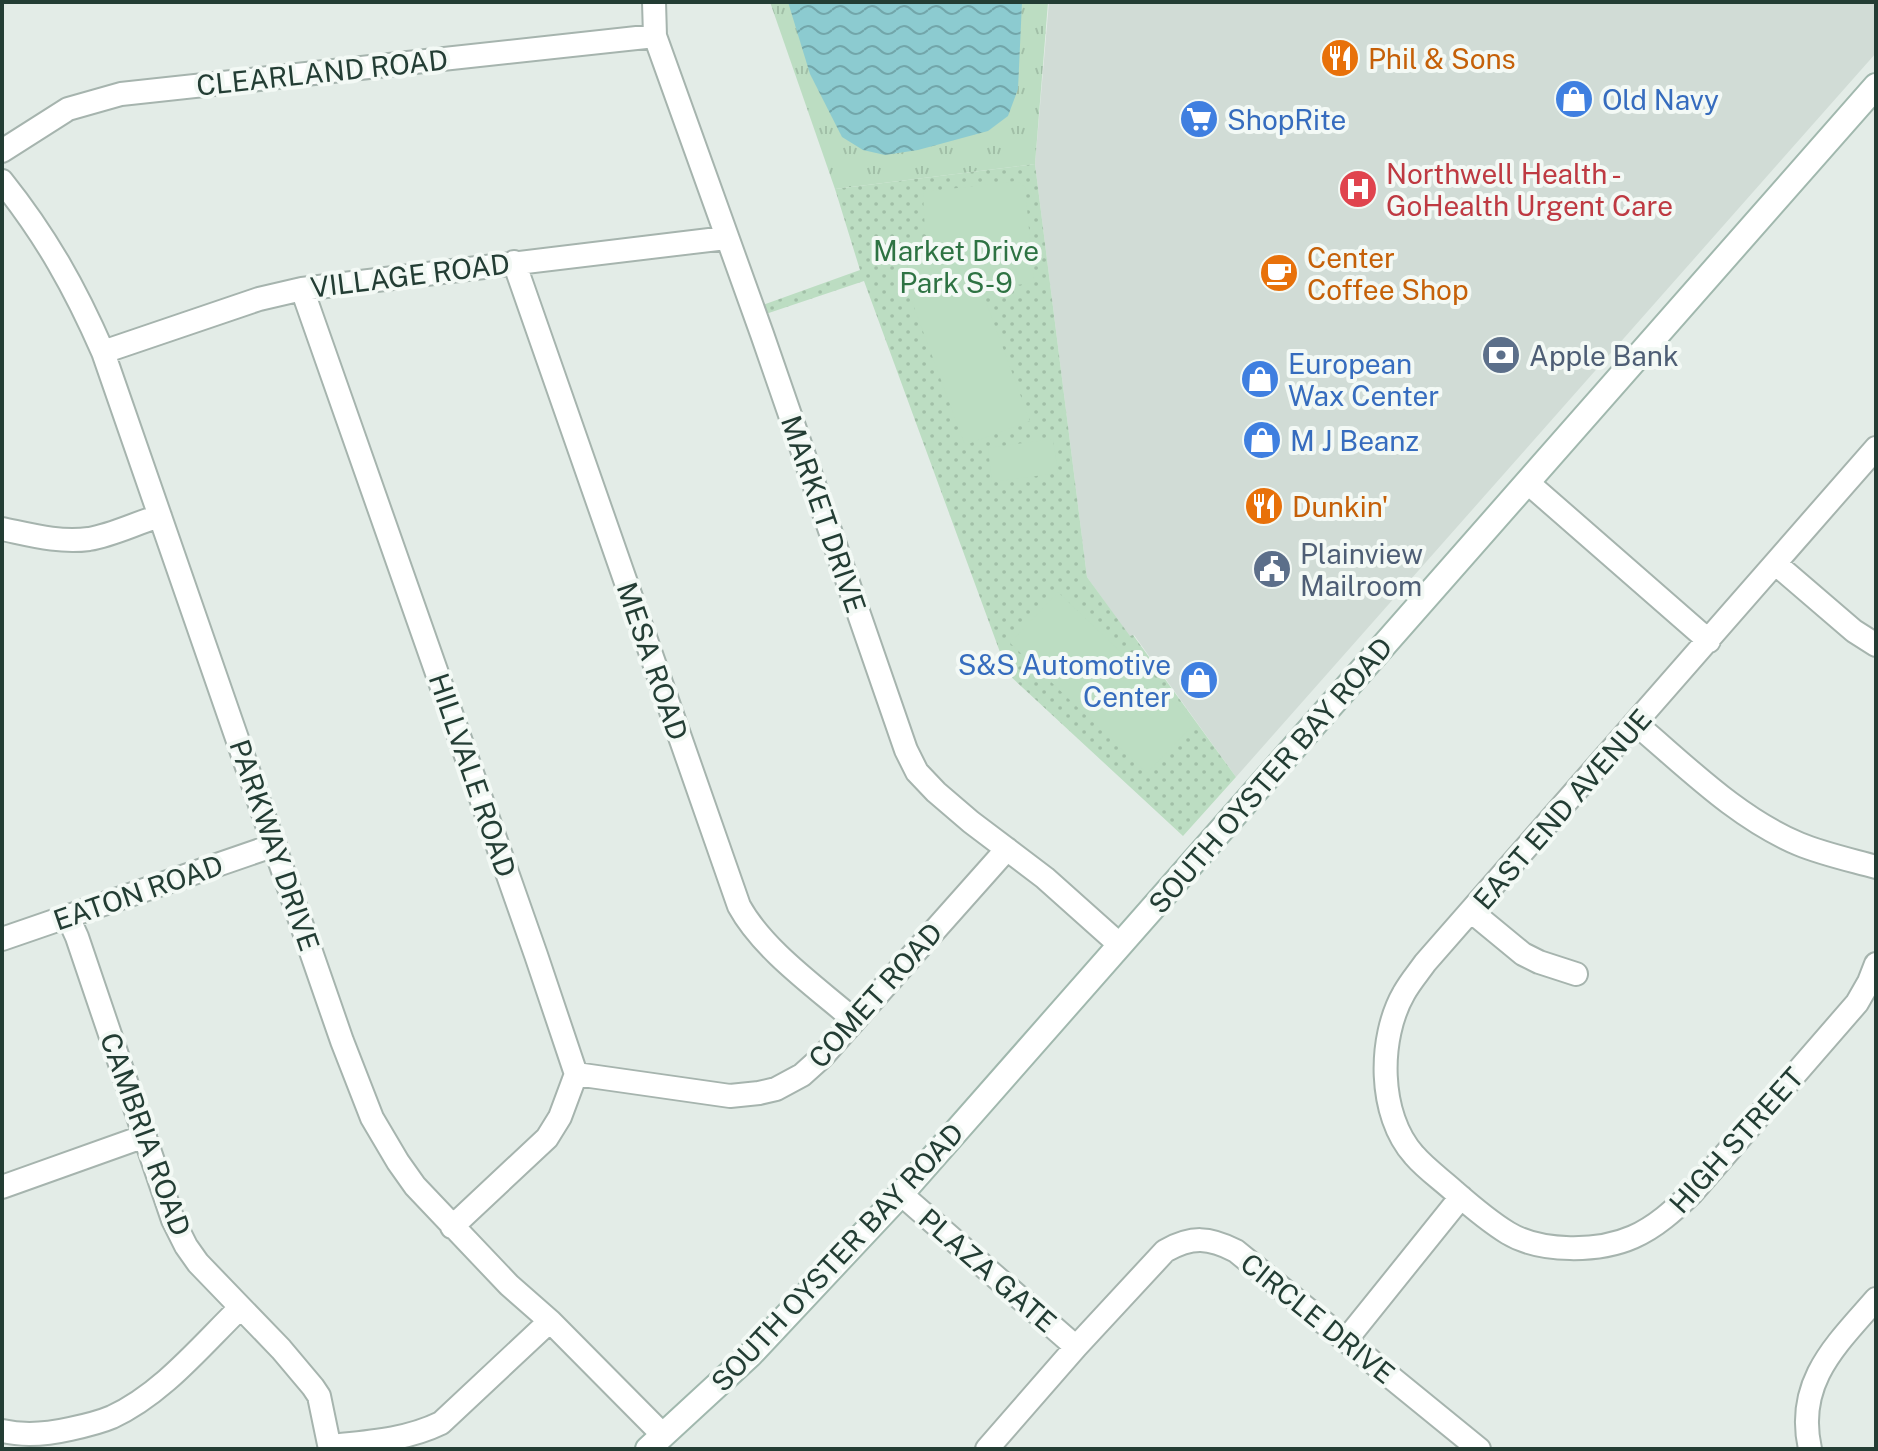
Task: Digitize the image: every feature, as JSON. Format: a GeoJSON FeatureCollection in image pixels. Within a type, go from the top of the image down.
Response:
{"type":"FeatureCollection","features":[{"type":"Feature","properties":{"kind":"main road","name":"SOUTH OYSTER BAY ROAD"},"geometry":{"type":"LineString","coordinates":[[655,1442],[750,1355],[901,1194],[1527,482],[1872,100]]}},
{"type":"Feature","properties":{"kind":"street","name":"MARKET DRIVE"},"geometry":{"type":"LineString","coordinates":[[654,2],[655,36],[906,750],[917,772],[936,792],[1045,878],[1120,945]]}},
{"type":"Feature","properties":{"kind":"street","name":"CLEARLAND ROAD"},"geometry":{"type":"LineString","coordinates":[[2,151],[68,109],[121,94],[655,36]]}},
{"type":"Feature","properties":{"kind":"street","name":"PARKWAY DRIVE"},"geometry":{"type":"LineString","coordinates":[[2,181],[55,255],[80,300],[103,352],[342,1041],[372,1118],[415,1186],[509,1285],[550,1321],[655,1442]]}},
{"type":"Feature","properties":{"kind":"street","name":"VILLAGE ROAD"},"geometry":{"type":"LineString","coordinates":[[103,352],[259,299],[302,289],[726,238]]}},
{"type":"Feature","properties":{"kind":"street","name":"MESA ROAD"},"geometry":{"type":"LineString","coordinates":[[514,262],[739,906],[747,921],[769,946],[854,1020]]}},
{"type":"Feature","properties":{"kind":"street","name":"HILLVALE ROAD"},"geometry":{"type":"LineString","coordinates":[[302,289],[576,1074]]}},
{"type":"Feature","properties":{"kind":"street","name":"EAST END AVENUE"},"geometry":{"type":"LineString","coordinates":[[1461,1197],[1414,1155],[1397,1126],[1389,1102],[1384,1064],[1390,1026],[1403,993],[1425,963],[1876,448]]}},
{"type":"Feature","properties":{"kind":"street"},"geometry":{"type":"LineString","coordinates":[[1527,482],[1709,641]]}},
{"type":"Feature","properties":{"kind":"street"},"geometry":{"type":"LineString","coordinates":[[2,529],[58,541],[88,539],[160,516]]}},
{"type":"Feature","properties":{"kind":"street"},"geometry":{"type":"LineString","coordinates":[[1776,564],[1854,631],[1876,645]]}},
{"type":"Feature","properties":{"kind":"street"},"geometry":{"type":"LineString","coordinates":[[1636,724],[1720,796],[1756,821],[1800,844],[1876,867]]}},
{"type":"Feature","properties":{"kind":"street","name":"EATON ROAD"},"geometry":{"type":"LineString","coordinates":[[2,939],[275,845]]}},
{"type":"Feature","properties":{"kind":"street","name":"COMET ROAD"},"geometry":{"type":"LineString","coordinates":[[576,1074],[730,1096],[776,1089],[802,1075],[822,1057],[1007,849]]}},
{"type":"Feature","properties":{"kind":"street"},"geometry":{"type":"LineString","coordinates":[[1472,912],[1523,954],[1576,974]]}},
{"type":"Feature","properties":{"kind":"street","name":"CAMBRIA ROAD"},"geometry":{"type":"LineString","coordinates":[[68,917],[173,1220],[198,1263],[313,1387],[319,1396],[330,1448]]}},
{"type":"Feature","properties":{"kind":"street","name":"HIGH STREET"},"geometry":{"type":"LineString","coordinates":[[1461,1197],[1510,1235],[1538,1245],[1592,1247],[1633,1237],[1663,1220],[1728,1154],[1857,1003],[1876,964]]}},
{"type":"Feature","properties":{"kind":"street"},"geometry":{"type":"LineString","coordinates":[[452,1227],[547,1138],[560,1117],[576,1074]]}},
{"type":"Feature","properties":{"kind":"street"},"geometry":{"type":"LineString","coordinates":[[2,1187],[145,1136]]}},
{"type":"Feature","properties":{"kind":"street","name":"PLAZA GATE"},"geometry":{"type":"LineString","coordinates":[[901,1194],[1076,1347]]}},
{"type":"Feature","properties":{"kind":"street"},"geometry":{"type":"LineString","coordinates":[[1346,1340],[1461,1197]]}},
{"type":"Feature","properties":{"kind":"street","name":"CIRCLE DRIVE"},"geometry":{"type":"LineString","coordinates":[[987,1449],[1165,1251],[1180,1242],[1201,1239],[1221,1243],[1236,1251],[1479,1449]]}},
{"type":"Feature","properties":{"kind":"street"},"geometry":{"type":"LineString","coordinates":[[1810,1449],[1807,1419],[1819,1368],[1876,1299]]}},
{"type":"Feature","properties":{"kind":"street"},"geometry":{"type":"LineString","coordinates":[[2,1431],[13,1434],[53,1433],[95,1424],[114,1416],[170,1377],[240,1308]]}},
{"type":"Feature","properties":{"kind":"street"},"geometry":{"type":"LineString","coordinates":[[330,1448],[396,1439],[441,1423],[550,1321]]}},
{"type":"Feature","properties":{"kind":"shaded area"},"geometry":{"type":"Polygon","coordinates":[[[1049,2],[1876,2],[1876,53],[1236,777],[1134,635],[1130,637],[1087,577],[1035,164],[1049,2]]]}},
{"type":"Feature","properties":{"kind":"green space"},"geometry":{"type":"Polygon","coordinates":[[[770,2],[1048,2],[1035,164],[835,189],[770,2]]]}},
{"type":"Feature","properties":{"kind":"green space","name":"Market Drive Park S-9"},"geometry":{"type":"Polygon","coordinates":[[[1035,164],[1087,577],[1236,777],[1183,836],[1008,674],[864,281],[757,317],[754,308],[860,270],[835,189],[1035,164]]]}},
{"type":"Feature","properties":{"kind":"green space"},"geometry":{"type":"Polygon","coordinates":[[[1017,181],[1025,187],[1034,283],[989,288],[980,286],[1030,421],[965,445],[900,269],[936,256],[925,233],[923,192],[1017,181]]]}},
{"type":"Feature","properties":{"kind":"green space"},"geometry":{"type":"Polygon","coordinates":[[[1053,439],[1058,473],[992,482],[988,448],[1053,439]]]}},
{"type":"Feature","properties":{"kind":"green space"},"geometry":{"type":"Polygon","coordinates":[[[1058,592],[1195,723],[1147,773],[1010,643],[1058,592]]]}},
{"type":"Feature","properties":{"kind":"water"},"geometry":{"type":"Polygon","coordinates":[[[788,2],[1022,2],[1018,89],[1008,116],[988,131],[918,150],[885,155],[863,150],[842,137],[810,74],[788,2]]]}},
{"type":"Feature","properties":{"kind":"place","name":"Phil & Sons"},"geometry":{"type":"Point","coordinates":[1340,58]}},
{"type":"Feature","properties":{"kind":"place","name":"Old Navy"},"geometry":{"type":"Point","coordinates":[1574,99]}},
{"type":"Feature","properties":{"kind":"place","name":"ShopRite"},"geometry":{"type":"Point","coordinates":[1199,119]}},
{"type":"Feature","properties":{"kind":"place","name":"Northwell Health - GoHealth Urgent Care"},"geometry":{"type":"Point","coordinates":[1358,189]}},
{"type":"Feature","properties":{"kind":"place","name":"Center Coffee Shop"},"geometry":{"type":"Point","coordinates":[1279,273]}},
{"type":"Feature","properties":{"kind":"place","name":"Apple Bank"},"geometry":{"type":"Point","coordinates":[1501,355]}},
{"type":"Feature","properties":{"kind":"place","name":"European Wax Center"},"geometry":{"type":"Point","coordinates":[1260,379]}},
{"type":"Feature","properties":{"kind":"place","name":"M J Beanz"},"geometry":{"type":"Point","coordinates":[1262,440]}},
{"type":"Feature","properties":{"kind":"place","name":"Dunkin'"},"geometry":{"type":"Point","coordinates":[1264,506]}},
{"type":"Feature","properties":{"kind":"place","name":"Plainview Mailroom"},"geometry":{"type":"Point","coordinates":[1272,569]}},
{"type":"Feature","properties":{"kind":"place","name":"S&S Automotive Center"},"geometry":{"type":"Point","coordinates":[1199,680]}}]}
